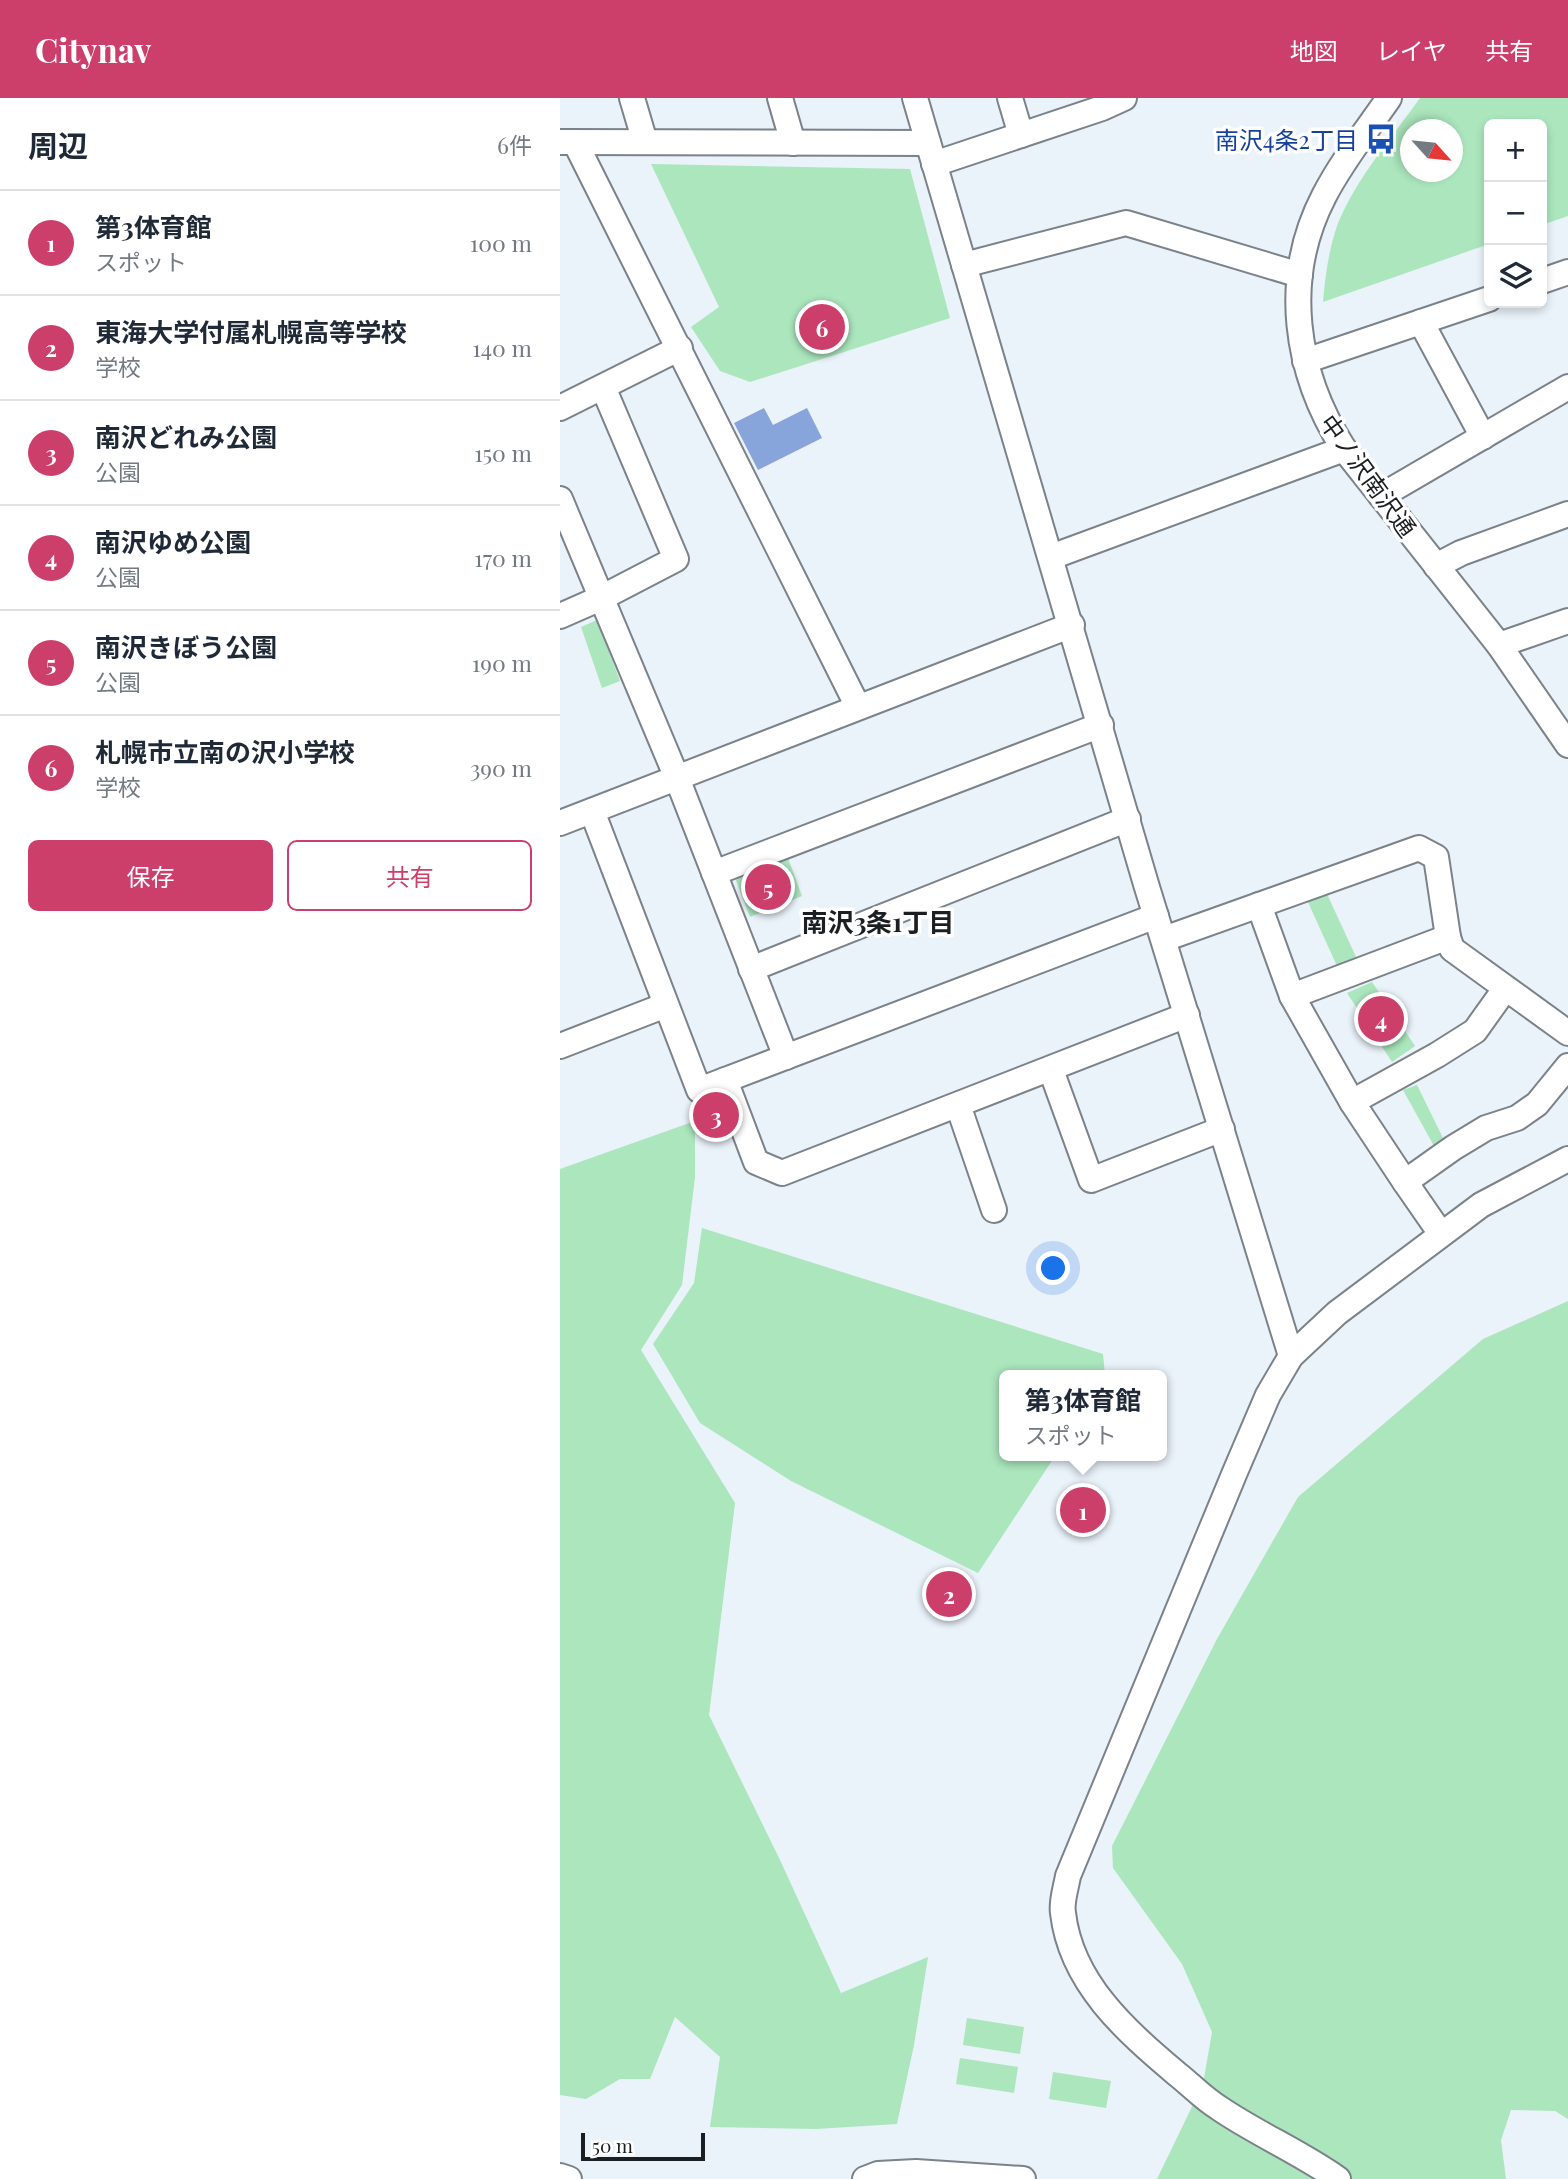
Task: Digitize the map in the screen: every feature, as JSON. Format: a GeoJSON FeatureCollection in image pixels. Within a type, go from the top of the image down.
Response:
{"type":"FeatureCollection","features":[{"type":"Feature","properties":{"kind":"street"},"geometry":{"type":"LineString","coordinates":[[632,98],[645,142]]}},
{"type":"Feature","properties":{"kind":"street"},"geometry":{"type":"LineString","coordinates":[[780,98],[793,143]]}},
{"type":"Feature","properties":{"kind":"street"},"geometry":{"type":"LineString","coordinates":[[915,98],[1160,927],[1291,1356]]}},
{"type":"Feature","properties":{"kind":"street"},"geometry":{"type":"LineString","coordinates":[[1010,98],[1021,135]]}},
{"type":"Feature","properties":{"kind":"street","name":"中ノ沢南沢通"},"geometry":{"type":"LineString","coordinates":[[1389,98],[1338,171],[1323,197],[1311,229],[1300,275],[1299,319],[1304,361],[1317,400],[1344,449],[1499,645],[1568,745]]}},
{"type":"Feature","properties":{"kind":"street"},"geometry":{"type":"LineString","coordinates":[[859,706],[680,348],[567,142],[793,143],[931,153],[1021,135],[1108,101]]}},
{"type":"Feature","properties":{"kind":"street"},"geometry":{"type":"LineString","coordinates":[[964,265],[1126,222],[1300,275]]}},
{"type":"Feature","properties":{"kind":"street"},"geometry":{"type":"LineString","coordinates":[[1547,279],[1568,272]]}},
{"type":"Feature","properties":{"kind":"street"},"geometry":{"type":"LineString","coordinates":[[1304,361],[1484,301]]}},
{"type":"Feature","properties":{"kind":"street"},"geometry":{"type":"LineString","coordinates":[[1421,322],[1483,437]]}},
{"type":"Feature","properties":{"kind":"street"},"geometry":{"type":"LineString","coordinates":[[560,408],[680,348]]}},
{"type":"Feature","properties":{"kind":"street"},"geometry":{"type":"LineString","coordinates":[[560,616],[676,559],[603,387]]}},
{"type":"Feature","properties":{"kind":"street"},"geometry":{"type":"LineString","coordinates":[[1381,496],[1568,387]]}},
{"type":"Feature","properties":{"kind":"street"},"geometry":{"type":"LineString","coordinates":[[1051,557],[1344,449]]}},
{"type":"Feature","properties":{"kind":"street"},"geometry":{"type":"LineString","coordinates":[[562,509],[677,778],[786,1057]]}},
{"type":"Feature","properties":{"kind":"street"},"geometry":{"type":"LineString","coordinates":[[1436,566],[1461,553],[1568,514]]}},
{"type":"Feature","properties":{"kind":"street"},"geometry":{"type":"LineString","coordinates":[[1499,645],[1568,621]]}},
{"type":"Feature","properties":{"kind":"street"},"geometry":{"type":"LineString","coordinates":[[560,823],[1072,625]]}},
{"type":"Feature","properties":{"kind":"street"},"geometry":{"type":"LineString","coordinates":[[714,873],[1101,725]]}},
{"type":"Feature","properties":{"kind":"street"},"geometry":{"type":"LineString","coordinates":[[592,811],[699,1090],[786,1057],[1160,927],[1259,905],[1419,848],[1436,857],[1452,949],[1568,1033]]}},
{"type":"Feature","properties":{"kind":"street"},"geometry":{"type":"LineString","coordinates":[[751,969],[1128,819]]}},
{"type":"Feature","properties":{"kind":"street"},"geometry":{"type":"LineString","coordinates":[[1259,905],[1292,996],[1352,1102],[1441,1234]]}},
{"type":"Feature","properties":{"kind":"street"},"geometry":{"type":"LineString","coordinates":[[1292,996],[1448,937]]}},
{"type":"Feature","properties":{"kind":"street"},"geometry":{"type":"LineString","coordinates":[[1352,1102],[1475,1031],[1505,989]]}},
{"type":"Feature","properties":{"kind":"street"},"geometry":{"type":"LineString","coordinates":[[560,1046],[666,1005]]}},
{"type":"Feature","properties":{"kind":"street"},"geometry":{"type":"LineString","coordinates":[[725,1080],[756,1162],[782,1173],[1187,1015]]}},
{"type":"Feature","properties":{"kind":"street"},"geometry":{"type":"LineString","coordinates":[[1405,1182],[1486,1128],[1517,1118],[1537,1104],[1568,1066]]}},
{"type":"Feature","properties":{"kind":"street"},"geometry":{"type":"LineString","coordinates":[[1051,1070],[1090,1180],[1222,1129]]}},
{"type":"Feature","properties":{"kind":"street"},"geometry":{"type":"LineString","coordinates":[[958,1105],[994,1210]]}},
{"type":"Feature","properties":{"kind":"street"},"geometry":{"type":"LineString","coordinates":[[1338,2179],[1320,2166],[1217,2108],[1144,2046],[1110,2011],[1084,1977],[1070,1948],[1062,1910],[1068,1876],[1268,1395],[1291,1356],[1337,1313],[1481,1205],[1568,1159]]}},
{"type":"Feature","properties":{"kind":"street"},"geometry":{"type":"LineString","coordinates":[[865,2179],[878,2174],[916,2172],[1023,2179]]}},
{"type":"Feature","properties":{"kind":"street"},"geometry":{"type":"LineString","coordinates":[[560,2176],[569,2179]]}},
{"type":"Feature","properties":{"kind":"green space"},"geometry":{"type":"Polygon","coordinates":[[[1420,98],[1568,98],[1568,216],[1547,223],[1547,119],[1484,119],[1484,246],[1323,302],[1330,249],[1342,215],[1350,198],[1400,125],[1400,182],[1463,182],[1463,119],[1404,119],[1420,98]]]}},
{"type":"Feature","properties":{"kind":"green space"},"geometry":{"type":"Polygon","coordinates":[[[651,164],[910,169],[950,318],[750,382],[720,371],[691,327],[719,307],[651,164]]]}},
{"type":"Feature","properties":{"kind":"green space"},"geometry":{"type":"Polygon","coordinates":[[[597,620],[620,681],[602,688],[581,627],[597,620]]]}},
{"type":"Feature","properties":{"kind":"green space"},"geometry":{"type":"Polygon","coordinates":[[[788,858],[802,896],[750,917],[735,878],[788,858]]]}},
{"type":"Feature","properties":{"kind":"green space"},"geometry":{"type":"Polygon","coordinates":[[[1327,894],[1357,959],[1337,966],[1307,900],[1327,894]]]}},
{"type":"Feature","properties":{"kind":"green space"},"geometry":{"type":"Polygon","coordinates":[[[1372,982],[1415,1046],[1392,1062],[1347,993],[1372,982]]]}},
{"type":"Feature","properties":{"kind":"green space"},"geometry":{"type":"Polygon","coordinates":[[[1417,1085],[1443,1138],[1434,1146],[1403,1090],[1417,1085]]]}},
{"type":"Feature","properties":{"kind":"green space"},"geometry":{"type":"Polygon","coordinates":[[[721,1089],[738,1133],[710,1142],[695,1097],[721,1089]]]}},
{"type":"Feature","properties":{"kind":"green space"},"geometry":{"type":"Polygon","coordinates":[[[695,1121],[695,1177],[682,1285],[641,1350],[735,1503],[709,1715],[841,1993],[928,1957],[914,2045],[897,2124],[816,2129],[710,2127],[720,2057],[675,2017],[650,2079],[620,2079],[586,2099],[560,2095],[560,1169],[695,1121]]]}},
{"type":"Feature","properties":{"kind":"green space"},"geometry":{"type":"Polygon","coordinates":[[[702,1228],[1103,1354],[1105,1370],[999,1370],[999,1461],[1052,1461],[978,1573],[791,1481],[700,1423],[653,1344],[694,1283],[702,1228]]]}},
{"type":"Feature","properties":{"kind":"green space"},"geometry":{"type":"Polygon","coordinates":[[[1568,1301],[1568,2119],[1555,2111],[1511,2110],[1501,2140],[1506,2179],[1157,2179],[1203,2084],[1212,2032],[1182,1964],[1113,1868],[1112,1846],[1217,1639],[1298,1497],[1483,1339],[1568,1301]]]}},
{"type":"Feature","properties":{"kind":"green space"},"geometry":{"type":"Polygon","coordinates":[[[967,2018],[1024,2027],[1020,2054],[963,2045],[967,2018]]]}},
{"type":"Feature","properties":{"kind":"green space"},"geometry":{"type":"Polygon","coordinates":[[[960,2058],[1018,2067],[1014,2093],[956,2084],[960,2058]]]}},
{"type":"Feature","properties":{"kind":"green space"},"geometry":{"type":"Polygon","coordinates":[[[1053,2072],[1111,2081],[1106,2108],[1049,2099],[1053,2072]]]}},
{"type":"Feature","properties":{"kind":"water"},"geometry":{"type":"Polygon","coordinates":[[[764,408],[773,425],[807,408],[822,438],[758,470],[734,423],[764,408]]]}},
{"type":"Feature","properties":{"kind":"place","name":"南沢4条2丁目"},"geometry":{"type":"Point","coordinates":[1381,139]}},
{"type":"Feature","properties":{"kind":"place","name":"札幌市立南の沢小学校"},"geometry":{"type":"Point","coordinates":[822,327]}},
{"type":"Feature","properties":{"kind":"place","name":"南沢きぼう公園"},"geometry":{"type":"Point","coordinates":[768,887]}},
{"type":"Feature","properties":{"kind":"place","name":"南沢ゆめ公園"},"geometry":{"type":"Point","coordinates":[1381,1019]}},
{"type":"Feature","properties":{"kind":"place","name":"南沢どれみ公園"},"geometry":{"type":"Point","coordinates":[716,1115]}},
{"type":"Feature","properties":{"kind":"place","name":"第3体育館"},"geometry":{"type":"Point","coordinates":[1083,1510]}},
{"type":"Feature","properties":{"kind":"place","name":"東海大学付属札幌高等学校"},"geometry":{"type":"Point","coordinates":[949,1594]}},
{"type":"Feature","properties":{"kind":"district","name":"南沢3条1丁目"},"geometry":{"type":"Point","coordinates":[878,921]}}]}
